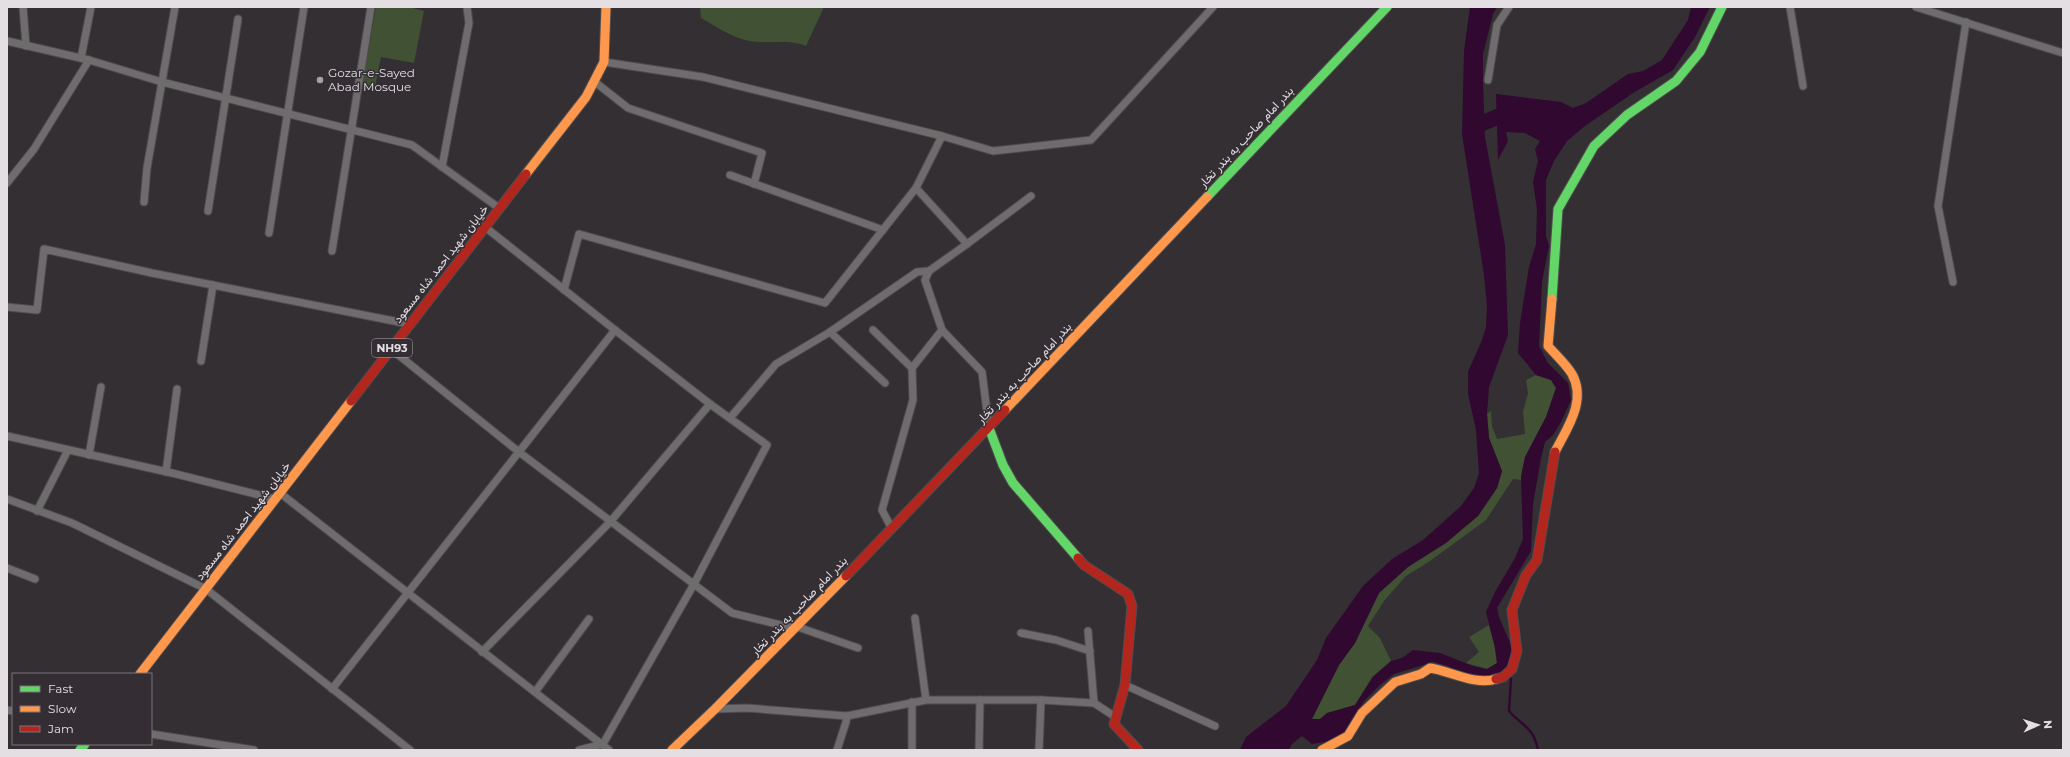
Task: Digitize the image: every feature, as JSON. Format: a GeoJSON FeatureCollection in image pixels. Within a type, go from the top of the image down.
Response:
{"type":"FeatureCollection","features":[{"type":"Feature","properties":{"kind":"main road","name":"خیابان شهید احمد شاه مسعود"},"geometry":{"type":"LineString","coordinates":[[141,673],[409,324],[586,98],[604,62],[606,7]]}},
{"type":"Feature","properties":{"kind":"main road","name":"بندر امام صاحب به بندر تخار"},"geometry":{"type":"LineString","coordinates":[[672,750],[715,709],[892,529],[1387,7]]}},
{"type":"Feature","properties":{"kind":"main road"},"geometry":{"type":"LineString","coordinates":[[1322,750],[1348,736],[1362,713],[1395,682],[1421,674],[1430,668],[1443,670],[1477,680],[1491,681],[1503,677],[1512,669],[1517,651],[1512,610],[1526,575],[1537,560],[1554,453],[1574,415],[1578,396],[1572,375],[1548,346],[1558,209],[1594,146],[1627,115],[1676,80],[1700,52],[1722,7]]}},
{"type":"Feature","properties":{"kind":"main road"},"geometry":{"type":"LineString","coordinates":[[989,428],[1002,465],[1013,483],[1084,566],[1128,594],[1132,606],[1125,685],[1114,716],[1114,724],[1138,750]]}},
{"type":"Feature","properties":{"kind":"street"},"geometry":{"type":"LineString","coordinates":[[23,7],[26,46]]}},
{"type":"Feature","properties":{"kind":"street"},"geometry":{"type":"LineString","coordinates":[[81,58],[91,7]]}},
{"type":"Feature","properties":{"kind":"street"},"geometry":{"type":"LineString","coordinates":[[144,202],[175,7]]}},
{"type":"Feature","properties":{"kind":"street"},"geometry":{"type":"LineString","coordinates":[[268,233],[304,7]]}},
{"type":"Feature","properties":{"kind":"street"},"geometry":{"type":"LineString","coordinates":[[332,251],[371,7]]}},
{"type":"Feature","properties":{"kind":"street"},"geometry":{"type":"LineString","coordinates":[[442,167],[469,23],[467,7]]}},
{"type":"Feature","properties":{"kind":"street"},"geometry":{"type":"LineString","coordinates":[[1488,80],[1497,25],[1509,7]]}},
{"type":"Feature","properties":{"kind":"street"},"geometry":{"type":"LineString","coordinates":[[1790,7],[1803,86]]}},
{"type":"Feature","properties":{"kind":"street"},"geometry":{"type":"LineString","coordinates":[[1916,7],[2063,53]]}},
{"type":"Feature","properties":{"kind":"street"},"geometry":{"type":"LineString","coordinates":[[604,62],[703,77],[942,136],[993,151],[1091,140],[1208,8]]}},
{"type":"Feature","properties":{"kind":"street"},"geometry":{"type":"LineString","coordinates":[[208,211],[238,19]]}},
{"type":"Feature","properties":{"kind":"street"},"geometry":{"type":"LineString","coordinates":[[1953,282],[1938,206],[1966,22]]}},
{"type":"Feature","properties":{"kind":"street"},"geometry":{"type":"LineString","coordinates":[[7,41],[89,60],[162,82],[412,145],[499,208]]}},
{"type":"Feature","properties":{"kind":"street"},"geometry":{"type":"LineString","coordinates":[[7,183],[34,149],[89,60]]}},
{"type":"Feature","properties":{"kind":"street"},"geometry":{"type":"LineString","coordinates":[[595,82],[628,108],[762,153],[754,184]]}},
{"type":"Feature","properties":{"kind":"street"},"geometry":{"type":"LineString","coordinates":[[564,290],[579,234],[826,303],[916,188],[942,136]]}},
{"type":"Feature","properties":{"kind":"street"},"geometry":{"type":"LineString","coordinates":[[730,175],[883,230]]}},
{"type":"Feature","properties":{"kind":"street"},"geometry":{"type":"LineString","coordinates":[[916,188],[967,244]]}},
{"type":"Feature","properties":{"kind":"street"},"geometry":{"type":"LineString","coordinates":[[730,418],[776,364],[830,332],[917,272],[929,271],[1031,196]]}},
{"type":"Feature","properties":{"kind":"street"},"geometry":{"type":"LineString","coordinates":[[485,227],[710,404],[766,445],[694,584],[603,744],[579,750]]}},
{"type":"Feature","properties":{"kind":"street"},"geometry":{"type":"LineString","coordinates":[[7,307],[37,310],[44,249],[213,285],[409,324]]}},
{"type":"Feature","properties":{"kind":"street"},"geometry":{"type":"LineString","coordinates":[[929,271],[925,280],[942,330],[982,372],[989,428]]}},
{"type":"Feature","properties":{"kind":"street"},"geometry":{"type":"LineString","coordinates":[[201,361],[213,285]]}},
{"type":"Feature","properties":{"kind":"street"},"geometry":{"type":"LineString","coordinates":[[332,689],[615,330]]}},
{"type":"Feature","properties":{"kind":"street"},"geometry":{"type":"LineString","coordinates":[[873,330],[912,368]]}},
{"type":"Feature","properties":{"kind":"street"},"geometry":{"type":"LineString","coordinates":[[892,529],[882,510],[913,400],[912,368],[942,330]]}},
{"type":"Feature","properties":{"kind":"street"},"geometry":{"type":"LineString","coordinates":[[830,332],[885,383]]}},
{"type":"Feature","properties":{"kind":"street"},"geometry":{"type":"LineString","coordinates":[[391,349],[519,452],[732,613],[794,627],[858,648]]}},
{"type":"Feature","properties":{"kind":"street"},"geometry":{"type":"LineString","coordinates":[[89,455],[101,387]]}},
{"type":"Feature","properties":{"kind":"street"},"geometry":{"type":"LineString","coordinates":[[166,472],[177,389]]}},
{"type":"Feature","properties":{"kind":"street"},"geometry":{"type":"LineString","coordinates":[[482,652],[610,522],[710,404]]}},
{"type":"Feature","properties":{"kind":"street"},"geometry":{"type":"LineString","coordinates":[[7,436],[277,496],[409,593],[482,652],[609,750]]}},
{"type":"Feature","properties":{"kind":"street"},"geometry":{"type":"LineString","coordinates":[[37,511],[68,450]]}},
{"type":"Feature","properties":{"kind":"street"},"geometry":{"type":"LineString","coordinates":[[7,499],[72,523],[206,589],[410,750]]}},
{"type":"Feature","properties":{"kind":"street"},"geometry":{"type":"LineString","coordinates":[[7,568],[35,579]]}},
{"type":"Feature","properties":{"kind":"street"},"geometry":{"type":"LineString","coordinates":[[915,618],[926,700]]}},
{"type":"Feature","properties":{"kind":"street"},"geometry":{"type":"LineString","coordinates":[[535,692],[589,619]]}},
{"type":"Feature","properties":{"kind":"street"},"geometry":{"type":"LineString","coordinates":[[1088,631],[1094,703]]}},
{"type":"Feature","properties":{"kind":"street"},"geometry":{"type":"LineString","coordinates":[[1021,633],[1056,640],[1090,651]]}},
{"type":"Feature","properties":{"kind":"street"},"geometry":{"type":"LineString","coordinates":[[1125,685],[1215,726]]}},
{"type":"Feature","properties":{"kind":"street"},"geometry":{"type":"LineString","coordinates":[[715,709],[747,708],[846,716],[926,700],[1042,700],[1094,703],[1114,716]]}},
{"type":"Feature","properties":{"kind":"street"},"geometry":{"type":"LineString","coordinates":[[979,750],[980,700]]}},
{"type":"Feature","properties":{"kind":"street"},"geometry":{"type":"LineString","coordinates":[[1039,750],[1042,700]]}},
{"type":"Feature","properties":{"kind":"street"},"geometry":{"type":"LineString","coordinates":[[912,702],[912,750]]}},
{"type":"Feature","properties":{"kind":"street"},"geometry":{"type":"LineString","coordinates":[[837,750],[846,722],[846,716]]}},
{"type":"Feature","properties":{"kind":"street"},"geometry":{"type":"LineString","coordinates":[[152,734],[254,750]]}},
{"type":"Feature","properties":{"kind":"green space"},"geometry":{"type":"Polygon","coordinates":[[[376,7],[409,7],[424,11],[414,63],[381,57],[375,87],[362,85],[376,7]]]}},
{"type":"Feature","properties":{"kind":"green space"},"geometry":{"type":"Polygon","coordinates":[[[700,7],[824,7],[806,46],[791,43],[750,41],[737,37],[701,18],[700,7]]]}},
{"type":"Feature","properties":{"kind":"green space"},"geometry":{"type":"Polygon","coordinates":[[[1536,375],[1551,380],[1556,388],[1546,417],[1525,457],[1521,480],[1513,479],[1486,520],[1430,561],[1406,576],[1384,601],[1368,626],[1380,638],[1391,661],[1372,677],[1355,705],[1327,713],[1320,719],[1312,719],[1339,665],[1355,643],[1379,593],[1408,567],[1478,516],[1497,488],[1502,471],[1489,438],[1487,414],[1491,411],[1492,426],[1497,439],[1525,434],[1523,412],[1528,393],[1526,380],[1536,375]]]}},
{"type":"Feature","properties":{"kind":"green space"},"geometry":{"type":"Polygon","coordinates":[[[1489,625],[1497,663],[1487,669],[1466,663],[1479,652],[1469,637],[1489,625]]]}},
{"type":"Feature","properties":{"kind":"shaded area"},"geometry":{"type":"Polygon","coordinates":[[[1470,7],[1497,7],[1493,14],[1483,54],[1483,84],[1485,137],[1505,245],[1508,335],[1489,387],[1487,414],[1489,438],[1502,471],[1497,488],[1478,516],[1446,543],[1408,567],[1379,593],[1355,643],[1339,665],[1312,719],[1320,719],[1327,713],[1355,705],[1373,677],[1391,661],[1402,658],[1413,650],[1440,653],[1473,666],[1487,669],[1497,663],[1495,648],[1486,612],[1495,592],[1515,558],[1523,539],[1521,476],[1525,457],[1546,417],[1556,388],[1551,380],[1536,375],[1518,353],[1520,323],[1529,267],[1536,244],[1537,209],[1533,182],[1538,161],[1535,149],[1540,141],[1525,133],[1506,132],[1508,141],[1498,160],[1496,94],[1561,102],[1573,108],[1586,103],[1628,74],[1643,71],[1662,60],[1688,20],[1691,7],[1710,7],[1695,37],[1673,70],[1633,93],[1585,126],[1567,141],[1554,161],[1546,180],[1546,236],[1549,246],[1542,282],[1539,346],[1548,363],[1568,383],[1571,400],[1553,435],[1545,442],[1533,504],[1531,551],[1497,608],[1499,617],[1514,652],[1509,668],[1492,678],[1460,674],[1448,666],[1433,662],[1394,674],[1381,684],[1364,701],[1352,725],[1341,737],[1312,744],[1302,736],[1292,744],[1289,750],[1240,750],[1246,737],[1286,706],[1317,660],[1326,638],[1363,586],[1392,559],[1423,540],[1461,506],[1474,488],[1479,473],[1476,430],[1468,394],[1468,372],[1486,327],[1487,306],[1484,275],[1462,134],[1464,51],[1470,7]]]}},
{"type":"Feature","properties":{"kind":"waterway"},"geometry":{"type":"LineString","coordinates":[[1471,128],[1509,112],[1517,113]]}},
{"type":"Feature","properties":{"kind":"waterway"},"geometry":{"type":"LineString","coordinates":[[1508,676],[1511,679],[1509,711],[1530,731],[1536,742],[1538,750]]}},
{"type":"Feature","properties":{"kind":"traffic: fast"},"geometry":{"type":"LineString","coordinates":[[1207,197],[1387,7]]}},
{"type":"Feature","properties":{"kind":"traffic: fast"},"geometry":{"type":"LineString","coordinates":[[1552,299],[1558,209],[1594,146],[1627,115],[1676,81],[1700,52],[1722,7]]}},
{"type":"Feature","properties":{"kind":"traffic: fast"},"geometry":{"type":"LineString","coordinates":[[989,428],[1003,465],[1013,483],[1078,558]]}},
{"type":"Feature","properties":{"kind":"traffic: fast"},"geometry":{"type":"LineString","coordinates":[[80,750],[84,745]]}},
{"type":"Feature","properties":{"kind":"traffic: slow"},"geometry":{"type":"LineString","coordinates":[[526,174],[586,97],[604,62],[606,7]]}},
{"type":"Feature","properties":{"kind":"traffic: slow"},"geometry":{"type":"LineString","coordinates":[[1005,410],[1207,197]]}},
{"type":"Feature","properties":{"kind":"traffic: slow"},"geometry":{"type":"LineString","coordinates":[[1552,299],[1548,346],[1572,374],[1576,384],[1577,394],[1574,414],[1555,452]]}},
{"type":"Feature","properties":{"kind":"traffic: slow"},"geometry":{"type":"LineString","coordinates":[[141,673],[351,401]]}},
{"type":"Feature","properties":{"kind":"traffic: slow"},"geometry":{"type":"LineString","coordinates":[[672,750],[715,709],[846,576]]}},
{"type":"Feature","properties":{"kind":"traffic: slow"},"geometry":{"type":"LineString","coordinates":[[1322,750],[1348,736],[1362,713],[1395,682],[1421,674],[1430,668],[1480,681],[1496,679]]}},
{"type":"Feature","properties":{"kind":"traffic: jam"},"geometry":{"type":"LineString","coordinates":[[351,401],[526,174]]}},
{"type":"Feature","properties":{"kind":"traffic: jam"},"geometry":{"type":"LineString","coordinates":[[846,576],[1005,410]]}},
{"type":"Feature","properties":{"kind":"traffic: jam"},"geometry":{"type":"LineString","coordinates":[[1496,679],[1503,677],[1512,669],[1517,651],[1512,610],[1526,575],[1537,560],[1555,452]]}},
{"type":"Feature","properties":{"kind":"traffic: jam"},"geometry":{"type":"LineString","coordinates":[[1078,558],[1084,565],[1128,594],[1132,606],[1125,685],[1114,724],[1138,750]]}},
{"type":"Feature","properties":{"kind":"place","name":"Gozar-e-Sayed Abad Mosque"},"geometry":{"type":"Point","coordinates":[320,80]}}]}
